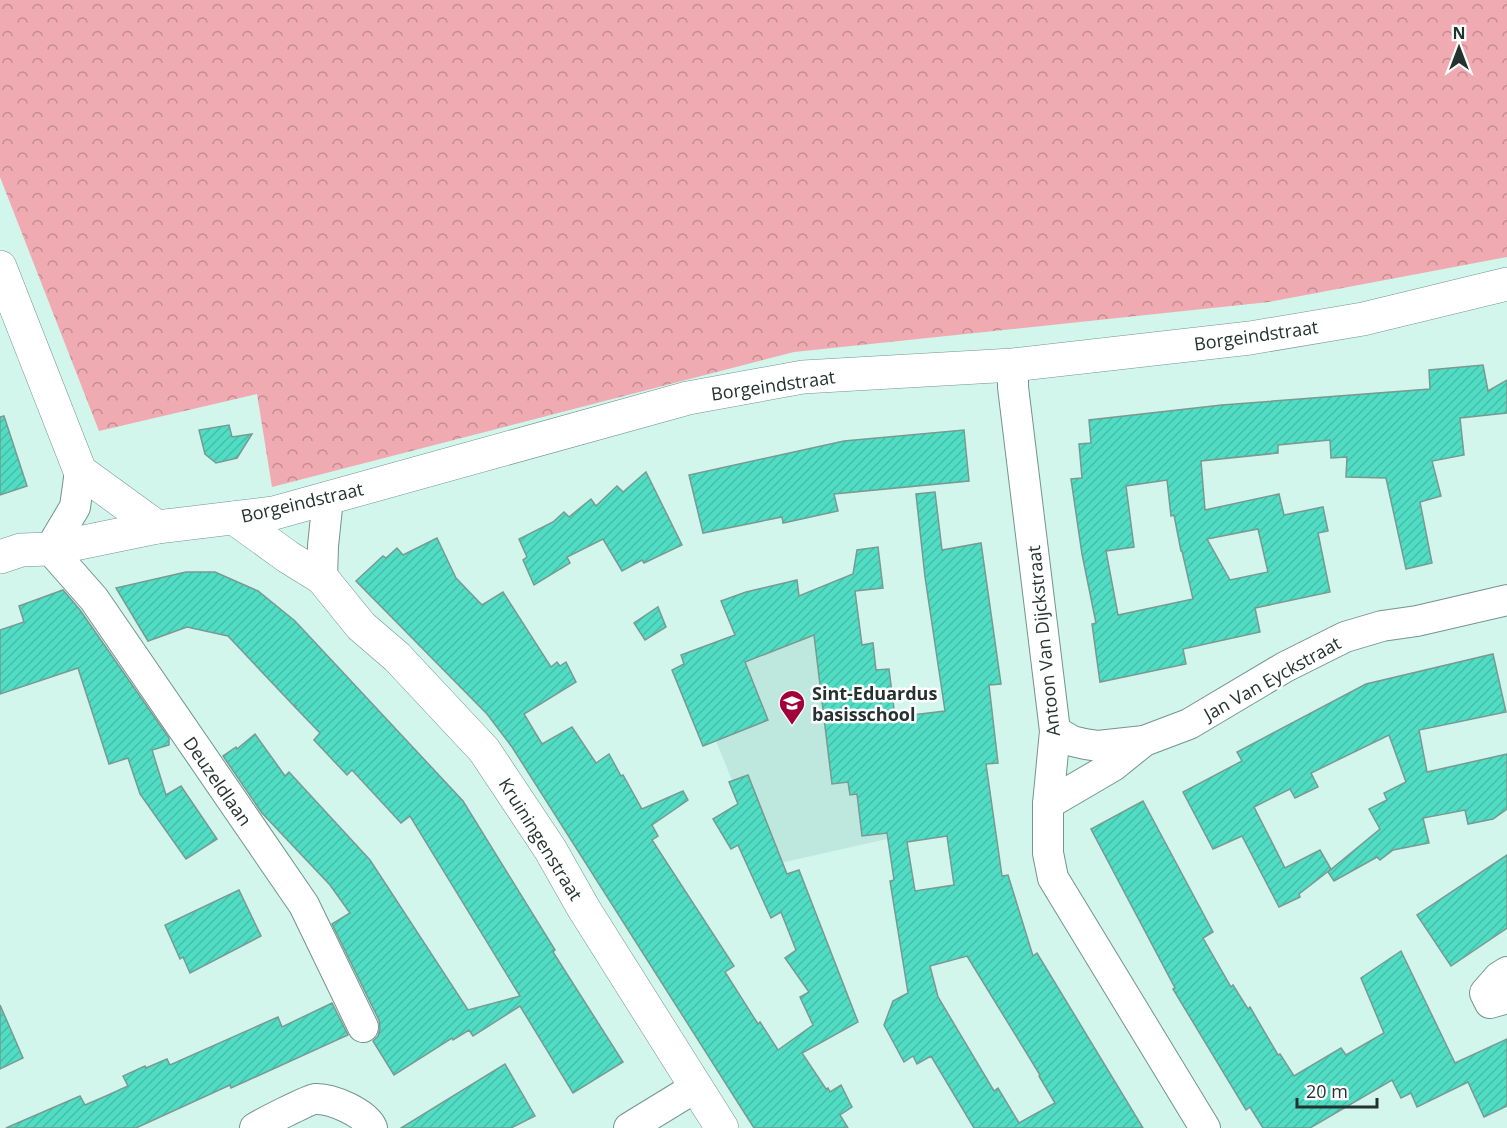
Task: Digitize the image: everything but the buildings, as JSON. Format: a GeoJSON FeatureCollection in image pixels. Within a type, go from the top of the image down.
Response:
{"type":"FeatureCollection","features":[{"type":"Feature","properties":{"kind":"street"},"geometry":{"type":"LineString","coordinates":[[0,267],[80,471],[75,507],[50,549],[24,570],[0,578]]}},
{"type":"Feature","properties":{"kind":"street","name":"Borgeindstraat"},"geometry":{"type":"LineString","coordinates":[[50,549],[157,527],[274,513],[688,398],[803,377],[1013,364],[1250,338],[1363,319],[1507,284]]}},
{"type":"Feature","properties":{"kind":"street","name":"Antoon Van Dijckstraat"},"geometry":{"type":"LineString","coordinates":[[1013,364],[1013,387],[1055,731],[1048,804],[1048,853],[1053,878],[1205,1128]]}},
{"type":"Feature","properties":{"kind":"street"},"geometry":{"type":"LineString","coordinates":[[80,471],[157,527]]}},
{"type":"Feature","properties":{"kind":"street"},"geometry":{"type":"LineString","coordinates":[[322,578],[328,498]]}},
{"type":"Feature","properties":{"kind":"street","name":"Kruiningenstraat"},"geometry":{"type":"LineString","coordinates":[[234,518],[288,557],[322,578],[361,626],[397,657],[484,750],[550,849],[584,909],[722,1128]]}},
{"type":"Feature","properties":{"kind":"street"},"geometry":{"type":"LineString","coordinates":[[0,556],[21,550],[50,549]]}},
{"type":"Feature","properties":{"kind":"street","name":"Deuzeldlaan"},"geometry":{"type":"LineString","coordinates":[[50,549],[94,599],[304,905],[363,1027]]}},
{"type":"Feature","properties":{"kind":"street","name":"Jan Van Eyckstraat"},"geometry":{"type":"LineString","coordinates":[[1055,731],[1072,741],[1098,746],[1144,741],[1189,724],[1285,667],[1345,637],[1382,626],[1417,621],[1507,600]]}},
{"type":"Feature","properties":{"kind":"street","name":"Jan Van Eyckstraat"},"geometry":{"type":"LineString","coordinates":[[1048,804],[1113,766],[1144,741]]}},
{"type":"Feature","properties":{"kind":"street"},"geometry":{"type":"LineString","coordinates":[[1507,972],[1499,977],[1485,993],[1490,1003],[1507,998]]}},
{"type":"Feature","properties":{"kind":"street"},"geometry":{"type":"LineString","coordinates":[[629,1128],[696,1087]]}},
{"type":"Feature","properties":{"kind":"street"},"geometry":{"type":"LineString","coordinates":[[255,1128],[314,1099],[342,1105],[369,1121],[372,1128]]}},
{"type":"Feature","properties":{"kind":"shaded area","name":"Sint-Eduardus basisschool"},"geometry":{"type":"Polygon","coordinates":[[[853,574],[887,839],[767,866],[681,655],[734,635],[730,623],[853,574]]]}},
{"type":"Feature","properties":{"kind":"green space"},"geometry":{"type":"Polygon","coordinates":[[[0,0],[1507,0],[1507,257],[1269,302],[794,352],[272,487],[257,394],[99,431],[0,177],[0,0]]]}},
{"type":"Feature","properties":{"kind":"place","name":"Sint-Eduardus basisschool"},"geometry":{"type":"Point","coordinates":[792,726]}}]}
